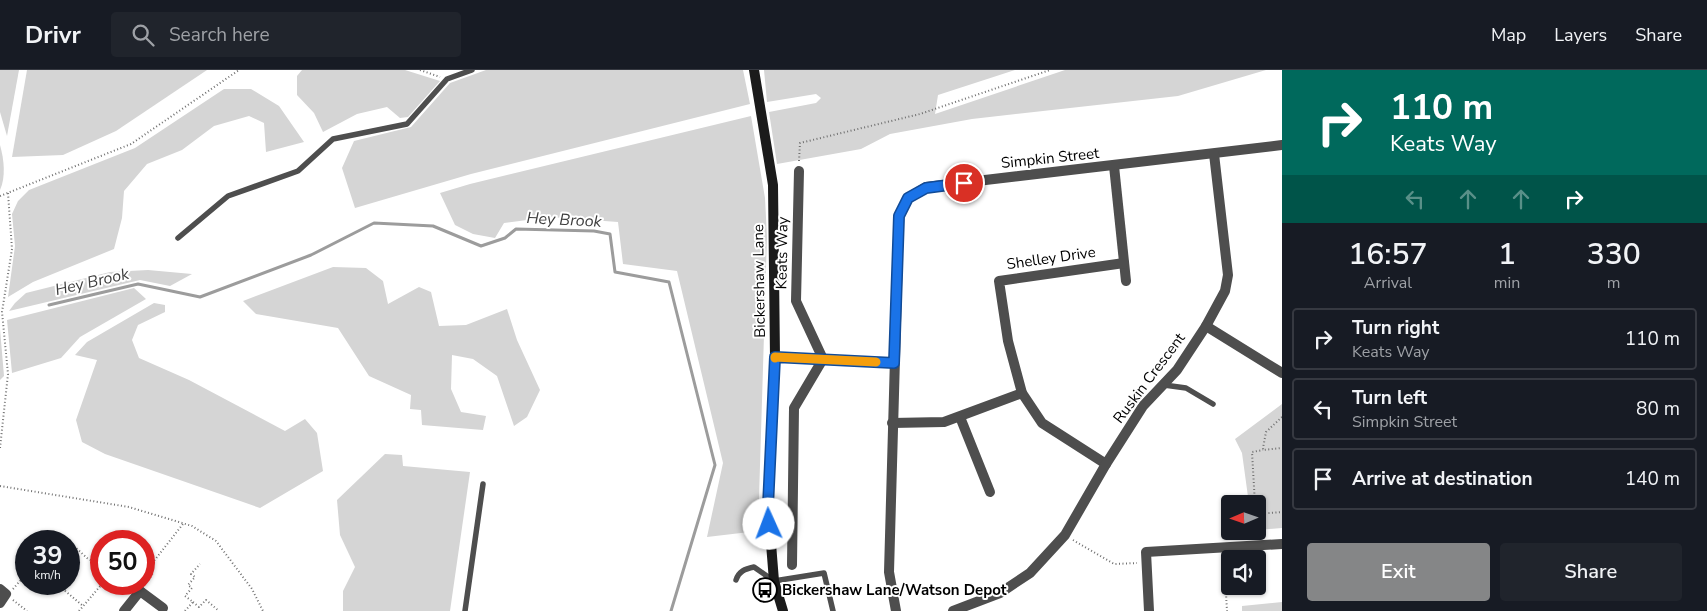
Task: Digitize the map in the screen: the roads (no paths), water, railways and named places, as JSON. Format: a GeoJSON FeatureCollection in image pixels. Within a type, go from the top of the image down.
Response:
{"type":"FeatureCollection","features":[{"type":"Feature","properties":{"kind":"main road","name":"Bickershaw Lane"},"geometry":{"type":"LineString","coordinates":[[754,70],[773,185],[775,357],[768,506],[774,581],[783,611]]}},
{"type":"Feature","properties":{"kind":"street","name":"Simpkin Street"},"geometry":{"type":"LineString","coordinates":[[896,611],[889,572],[892,423],[899,216],[908,198],[926,188],[1282,145]]}},
{"type":"Feature","properties":{"kind":"street","name":"Ruskin Crescent"},"geometry":{"type":"LineString","coordinates":[[953,611],[1000,593],[1030,573],[1065,535],[1106,464],[1143,406],[1177,370],[1206,326],[1225,291],[1228,275],[1214,154]]}},
{"type":"Feature","properties":{"kind":"street"},"geometry":{"type":"LineString","coordinates":[[1114,166],[1126,281]]}},
{"type":"Feature","properties":{"kind":"street","name":"Keats Way"},"geometry":{"type":"LineString","coordinates":[[799,171],[796,301],[823,359]]}},
{"type":"Feature","properties":{"kind":"street","name":"Shelley Drive"},"geometry":{"type":"LineString","coordinates":[[1106,464],[1042,423],[1022,392],[1008,341],[999,281],[1124,263]]}},
{"type":"Feature","properties":{"kind":"street"},"geometry":{"type":"LineString","coordinates":[[1206,326],[1282,373]]}},
{"type":"Feature","properties":{"kind":"street"},"geometry":{"type":"LineString","coordinates":[[775,357],[894,363]]}},
{"type":"Feature","properties":{"kind":"street"},"geometry":{"type":"LineString","coordinates":[[792,565],[794,408],[823,359]]}},
{"type":"Feature","properties":{"kind":"street"},"geometry":{"type":"LineString","coordinates":[[892,423],[944,422],[1022,392]]}},
{"type":"Feature","properties":{"kind":"street"},"geometry":{"type":"LineString","coordinates":[[960,417],[990,492]]}},
{"type":"Feature","properties":{"kind":"street"},"geometry":{"type":"LineString","coordinates":[[1148,611],[1146,557],[1223,548],[1282,544]]}},
{"type":"Feature","properties":{"kind":"street"},"geometry":{"type":"LineString","coordinates":[[124,611],[137,595]]}},
{"type":"Feature","properties":{"kind":"street"},"geometry":{"type":"LineString","coordinates":[[145,595],[163,608]]}},
{"type":"Feature","properties":{"kind":"lane"},"geometry":{"type":"LineString","coordinates":[[178,238],[228,196],[298,171],[333,139],[407,124],[447,79],[472,70]]}},
{"type":"Feature","properties":{"kind":"lane"},"geometry":{"type":"LineString","coordinates":[[1164,385],[1186,388],[1212,404]]}},
{"type":"Feature","properties":{"kind":"lane"},"geometry":{"type":"LineString","coordinates":[[465,611],[483,484]]}},
{"type":"Feature","properties":{"kind":"lane"},"geometry":{"type":"LineString","coordinates":[[736,580],[738,575],[745,569],[754,567],[774,581],[824,573],[833,611]]}},
{"type":"Feature","properties":{"kind":"waterway","name":"Hey Brook"},"geometry":{"type":"LineString","coordinates":[[49,305],[138,284],[200,297],[311,255],[374,223],[433,226],[481,246],[505,238],[516,229],[594,231],[610,234],[615,272],[669,282],[715,465],[671,611]]}},
{"type":"Feature","properties":{"kind":"place","name":"Bickershaw Lane/Watson Depot"},"geometry":{"type":"Point","coordinates":[765,590]}}]}
